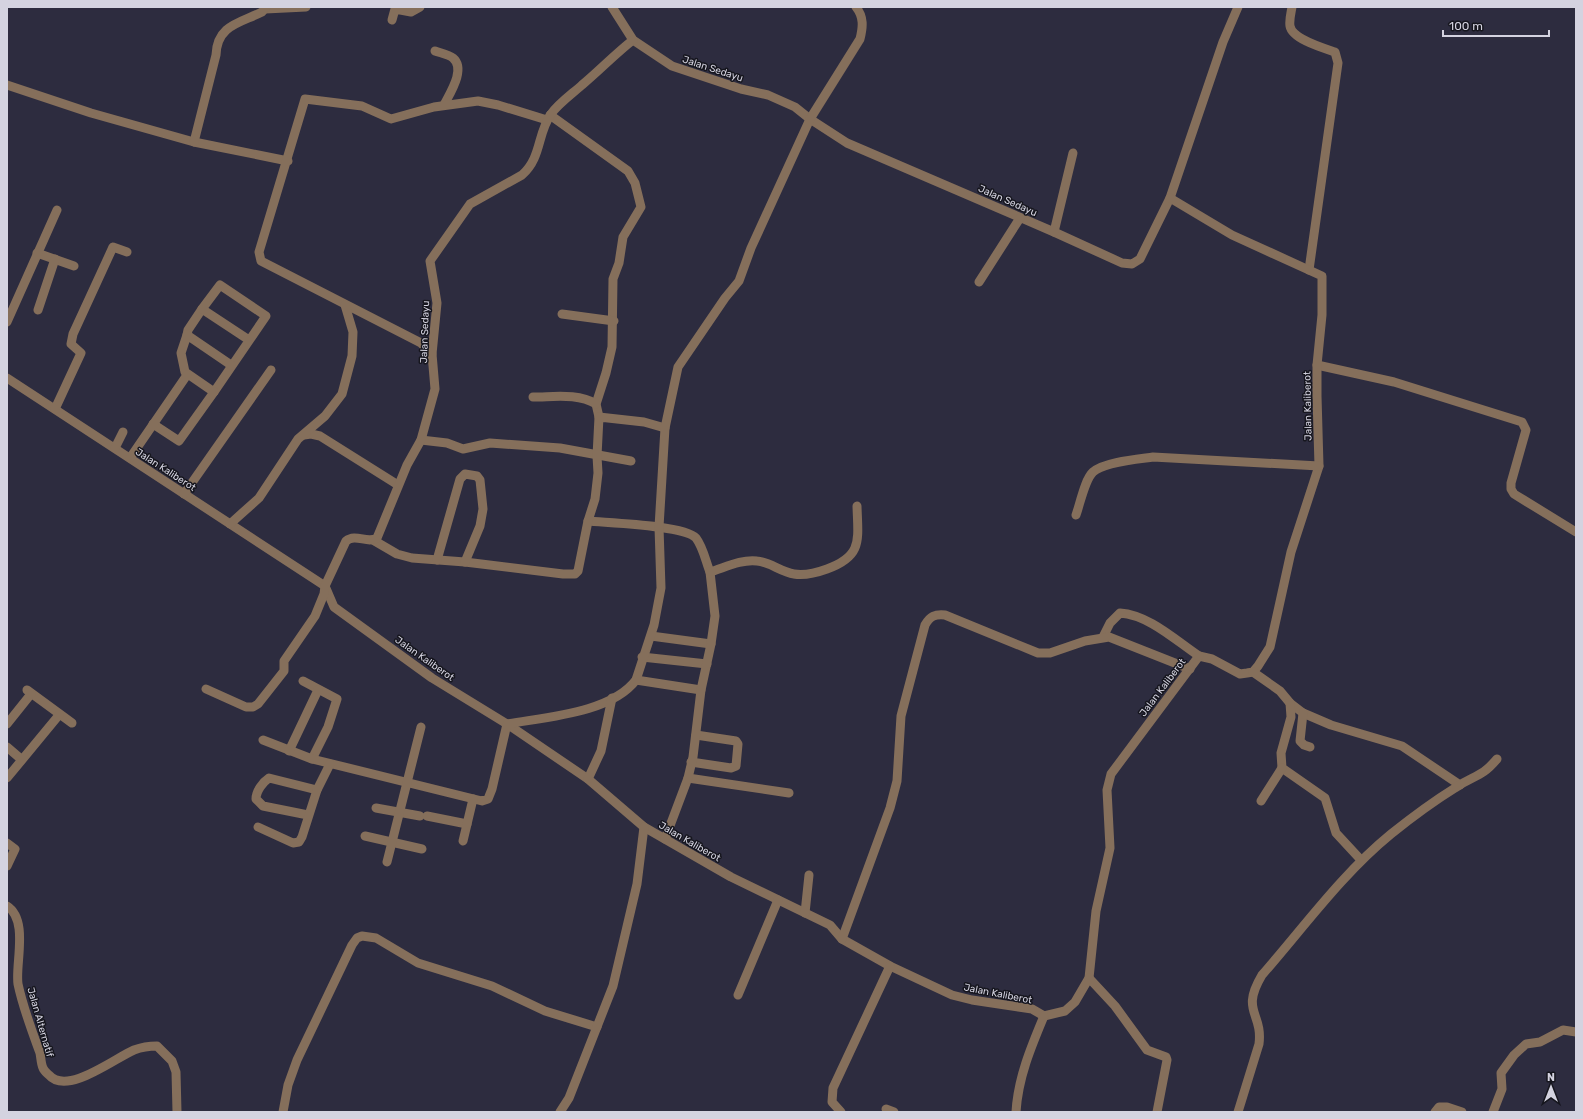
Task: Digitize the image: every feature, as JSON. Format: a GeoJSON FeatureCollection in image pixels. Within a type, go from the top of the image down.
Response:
{"type":"FeatureCollection","features":[{"type":"Feature","properties":{"kind":"street"},"geometry":{"type":"LineString","coordinates":[[194,142],[216,55],[217,43],[221,34],[228,27],[265,8],[306,7]]}},
{"type":"Feature","properties":{"kind":"street"},"geometry":{"type":"LineString","coordinates":[[549,118],[600,70],[608,60],[633,40],[612,7]]}},
{"type":"Feature","properties":{"kind":"street"},"geometry":{"type":"LineString","coordinates":[[263,740],[289,751],[330,764],[473,799],[486,800],[490,795],[507,724],[583,710],[612,698],[632,685],[636,680],[642,657],[651,636],[661,588],[659,527],[665,428],[678,367],[725,298],[739,281],[751,248],[810,120],[860,39],[863,25],[856,7]]}},
{"type":"Feature","properties":{"kind":"street","name":"Jalan Sedayu"},"geometry":{"type":"LineString","coordinates":[[633,40],[672,66],[741,89],[768,96],[795,107],[810,120],[847,143],[1054,232],[1122,263],[1132,264],[1140,259],[1170,198],[1223,42],[1238,7]]}},
{"type":"Feature","properties":{"kind":"street"},"geometry":{"type":"LineString","coordinates":[[1292,7],[1290,26],[1293,33],[1299,38],[1334,52],[1338,63],[1309,270]]}},
{"type":"Feature","properties":{"kind":"street"},"geometry":{"type":"LineString","coordinates":[[392,20],[395,8],[411,12],[416,8]]}},
{"type":"Feature","properties":{"kind":"street"},"geometry":{"type":"LineString","coordinates":[[435,51],[452,58],[458,67],[458,73],[444,105]]}},
{"type":"Feature","properties":{"kind":"street"},"geometry":{"type":"LineString","coordinates":[[7,85],[91,113],[174,135],[194,142],[288,161]]}},
{"type":"Feature","properties":{"kind":"street"},"geometry":{"type":"LineString","coordinates":[[206,689],[246,708],[258,704],[284,671],[284,661],[315,616],[324,594],[325,586],[346,541],[353,538],[368,541],[373,540],[404,557],[575,574],[578,571],[588,521],[595,499],[598,473],[597,456],[599,417],[596,404],[606,374],[612,347],[614,321],[613,279],[619,263],[623,237],[641,207],[633,177],[623,166],[549,118],[498,105],[478,101],[444,105],[391,119],[362,106],[331,104],[306,99],[259,252],[259,257],[261,261],[421,344],[432,354]]}},
{"type":"Feature","properties":{"kind":"street","name":"Jalan Sedayu"},"geometry":{"type":"LineString","coordinates":[[373,540],[377,538],[380,533],[407,465],[421,440],[435,389],[432,354],[437,303],[430,261],[470,204],[522,175],[529,169],[534,162],[549,118]]}},
{"type":"Feature","properties":{"kind":"street"},"geometry":{"type":"LineString","coordinates":[[1054,232],[1074,153]]}},
{"type":"Feature","properties":{"kind":"street","name":"Jalan Kaliberot"},"geometry":{"type":"LineString","coordinates":[[7,378],[325,586],[334,607],[432,678],[507,724],[588,779],[644,827],[730,877],[830,925],[842,939],[890,966],[952,995],[1032,1009],[1044,1016],[1065,1011],[1074,1002],[1089,978],[1096,911],[1110,848],[1108,782],[1111,774],[1199,656],[1212,659],[1240,674],[1253,672],[1270,647],[1291,552],[1319,466],[1317,366],[1322,315],[1322,276],[1232,236],[1170,198]]}},
{"type":"Feature","properties":{"kind":"street"},"geometry":{"type":"LineString","coordinates":[[7,322],[57,210]]}},
{"type":"Feature","properties":{"kind":"street"},"geometry":{"type":"LineString","coordinates":[[978,282],[1020,218]]}},
{"type":"Feature","properties":{"kind":"street"},"geometry":{"type":"LineString","coordinates":[[55,409],[81,354],[81,351],[71,342],[76,327],[113,247],[127,252]]}},
{"type":"Feature","properties":{"kind":"street"},"geometry":{"type":"LineString","coordinates":[[37,253],[74,266]]}},
{"type":"Feature","properties":{"kind":"street"},"geometry":{"type":"LineString","coordinates":[[38,310],[56,259]]}},
{"type":"Feature","properties":{"kind":"street"},"geometry":{"type":"LineString","coordinates":[[153,424],[178,441],[214,392],[248,340],[266,316],[220,285],[188,330],[182,355],[184,370],[187,375],[214,392]]}},
{"type":"Feature","properties":{"kind":"street"},"geometry":{"type":"LineString","coordinates":[[230,524],[259,498],[298,439],[325,416],[342,394],[348,377],[352,356],[353,332],[345,305]]}},
{"type":"Feature","properties":{"kind":"street"},"geometry":{"type":"LineString","coordinates":[[202,309],[248,340]]}},
{"type":"Feature","properties":{"kind":"street"},"geometry":{"type":"LineString","coordinates":[[562,314],[614,321]]}},
{"type":"Feature","properties":{"kind":"street"},"geometry":{"type":"LineString","coordinates":[[187,335],[231,365]]}},
{"type":"Feature","properties":{"kind":"street"},"geometry":{"type":"LineString","coordinates":[[1317,366],[1394,382],[1522,422],[1526,430],[1511,482],[1511,489],[1514,494],[1576,532]]}},
{"type":"Feature","properties":{"kind":"street"},"geometry":{"type":"LineString","coordinates":[[184,494],[271,370]]}},
{"type":"Feature","properties":{"kind":"street"},"geometry":{"type":"LineString","coordinates":[[130,458],[187,375]]}},
{"type":"Feature","properties":{"kind":"street"},"geometry":{"type":"LineString","coordinates":[[533,397],[572,396],[590,400],[596,404]]}},
{"type":"Feature","properties":{"kind":"street"},"geometry":{"type":"LineString","coordinates":[[599,417],[644,422],[665,428]]}},
{"type":"Feature","properties":{"kind":"street"},"geometry":{"type":"LineString","coordinates":[[115,448],[123,432]]}},
{"type":"Feature","properties":{"kind":"street"},"geometry":{"type":"LineString","coordinates":[[304,435],[311,434],[320,436],[398,486]]}},
{"type":"Feature","properties":{"kind":"street"},"geometry":{"type":"LineString","coordinates":[[421,440],[447,443],[464,449],[490,443],[560,448],[597,456],[631,461]]}},
{"type":"Feature","properties":{"kind":"street"},"geometry":{"type":"LineString","coordinates":[[1076,515],[1088,478],[1093,472],[1101,466],[1126,460],[1153,457],[1319,466]]}},
{"type":"Feature","properties":{"kind":"street"},"geometry":{"type":"LineString","coordinates":[[437,560],[460,479],[465,474],[477,476],[480,480],[483,509],[480,526],[465,562]]}},
{"type":"Feature","properties":{"kind":"street"},"geometry":{"type":"LineString","coordinates":[[710,572],[745,562],[757,561],[792,574],[813,574],[844,562],[854,552],[858,539],[857,506]]}},
{"type":"Feature","properties":{"kind":"street"},"geometry":{"type":"LineString","coordinates":[[588,521],[659,527],[679,530],[694,536],[699,543],[710,572],[715,614],[711,644],[701,690],[696,735],[688,778],[665,839]]}},
{"type":"Feature","properties":{"kind":"street"},"geometry":{"type":"LineString","coordinates":[[1103,637],[1114,617],[1120,613],[1131,614],[1154,625],[1199,656]]}},
{"type":"Feature","properties":{"kind":"street"},"geometry":{"type":"LineString","coordinates":[[842,939],[890,808],[897,781],[901,716],[925,625],[933,616],[945,615],[1038,653],[1050,653],[1085,641],[1109,636],[1190,669]]}},
{"type":"Feature","properties":{"kind":"street"},"geometry":{"type":"LineString","coordinates":[[651,636],[711,644]]}},
{"type":"Feature","properties":{"kind":"street"},"geometry":{"type":"LineString","coordinates":[[642,657],[707,664]]}},
{"type":"Feature","properties":{"kind":"street"},"geometry":{"type":"LineString","coordinates":[[1253,672],[1280,691],[1290,703],[1303,713],[1331,725],[1402,746],[1460,785]]}},
{"type":"Feature","properties":{"kind":"street"},"geometry":{"type":"LineString","coordinates":[[636,680],[701,690]]}},
{"type":"Feature","properties":{"kind":"street"},"geometry":{"type":"LineString","coordinates":[[303,681],[338,699],[328,728],[312,759]]}},
{"type":"Feature","properties":{"kind":"street"},"geometry":{"type":"LineString","coordinates":[[289,751],[318,690]]}},
{"type":"Feature","properties":{"kind":"street"},"geometry":{"type":"LineString","coordinates":[[7,724],[29,692],[72,724]]}},
{"type":"Feature","properties":{"kind":"street"},"geometry":{"type":"LineString","coordinates":[[588,779],[601,752],[612,698]]}},
{"type":"Feature","properties":{"kind":"street"},"geometry":{"type":"LineString","coordinates":[[1261,801],[1282,768],[1281,753],[1291,717],[1290,703]]}},
{"type":"Feature","properties":{"kind":"street"},"geometry":{"type":"LineString","coordinates":[[1303,713],[1300,741],[1304,745],[1310,747]]}},
{"type":"Feature","properties":{"kind":"street"},"geometry":{"type":"LineString","coordinates":[[7,778],[59,714]]}},
{"type":"Feature","properties":{"kind":"street"},"geometry":{"type":"LineString","coordinates":[[387,862],[421,727]]}},
{"type":"Feature","properties":{"kind":"street"},"geometry":{"type":"LineString","coordinates":[[691,762],[731,768],[736,766],[738,744],[736,742],[696,735]]}},
{"type":"Feature","properties":{"kind":"street"},"geometry":{"type":"LineString","coordinates":[[7,747],[21,759]]}},
{"type":"Feature","properties":{"kind":"street"},"geometry":{"type":"LineString","coordinates":[[1238,1112],[1259,1044],[1260,1037],[1251,1003],[1256,986],[1262,975],[1361,860],[1392,833],[1460,785],[1479,777],[1488,770],[1497,759]]}},
{"type":"Feature","properties":{"kind":"street"},"geometry":{"type":"LineString","coordinates":[[258,827],[296,843],[302,837],[316,790],[330,764]]}},
{"type":"Feature","properties":{"kind":"street"},"geometry":{"type":"LineString","coordinates":[[1282,768],[1325,798],[1333,829],[1361,860]]}},
{"type":"Feature","properties":{"kind":"street"},"geometry":{"type":"LineString","coordinates":[[308,815],[263,806],[256,799],[257,792],[269,778],[316,790]]}},
{"type":"Feature","properties":{"kind":"street"},"geometry":{"type":"LineString","coordinates":[[688,778],[789,793]]}},
{"type":"Feature","properties":{"kind":"street"},"geometry":{"type":"LineString","coordinates":[[463,840],[473,799]]}},
{"type":"Feature","properties":{"kind":"street"},"geometry":{"type":"LineString","coordinates":[[376,808],[467,824]]}},
{"type":"Feature","properties":{"kind":"street"},"geometry":{"type":"LineString","coordinates":[[560,1112],[570,1098],[613,986],[637,884],[644,827]]}},
{"type":"Feature","properties":{"kind":"street"},"geometry":{"type":"LineString","coordinates":[[365,836],[422,848]]}},
{"type":"Feature","properties":{"kind":"street"},"geometry":{"type":"LineString","coordinates":[[7,843],[15,848],[7,866]]}},
{"type":"Feature","properties":{"kind":"street"},"geometry":{"type":"LineString","coordinates":[[805,913],[809,876]]}},
{"type":"Feature","properties":{"kind":"street"},"geometry":{"type":"LineString","coordinates":[[738,995],[778,900]]}},
{"type":"Feature","properties":{"kind":"street","name":"Jalan Alternatif"},"geometry":{"type":"LineString","coordinates":[[7,906],[12,909],[20,932],[18,982],[24,1008],[41,1059],[42,1068],[51,1078],[70,1082],[98,1071],[133,1051],[146,1046],[157,1046],[172,1061],[176,1072],[177,1112]]}},
{"type":"Feature","properties":{"kind":"street"},"geometry":{"type":"LineString","coordinates":[[283,1112],[288,1085],[297,1060],[352,945],[357,938],[362,936],[376,938],[418,963],[492,986],[545,1011],[597,1027]]}},
{"type":"Feature","properties":{"kind":"street"},"geometry":{"type":"LineString","coordinates":[[841,1112],[832,1102],[833,1088],[890,966]]}},
{"type":"Feature","properties":{"kind":"street"},"geometry":{"type":"LineString","coordinates":[[1089,978],[1115,1006],[1147,1050],[1166,1057],[1167,1060],[1157,1112]]}},
{"type":"Feature","properties":{"kind":"street"},"geometry":{"type":"LineString","coordinates":[[1016,1112],[1017,1094],[1022,1075],[1044,1016]]}},
{"type":"Feature","properties":{"kind":"street"},"geometry":{"type":"LineString","coordinates":[[1493,1112],[1502,1089],[1501,1073],[1514,1055],[1526,1044],[1540,1042],[1563,1030],[1576,1032]]}},
{"type":"Feature","properties":{"kind":"street"},"geometry":{"type":"LineString","coordinates":[[1435,1112],[1439,1107],[1447,1107],[1462,1112]]}}]}
